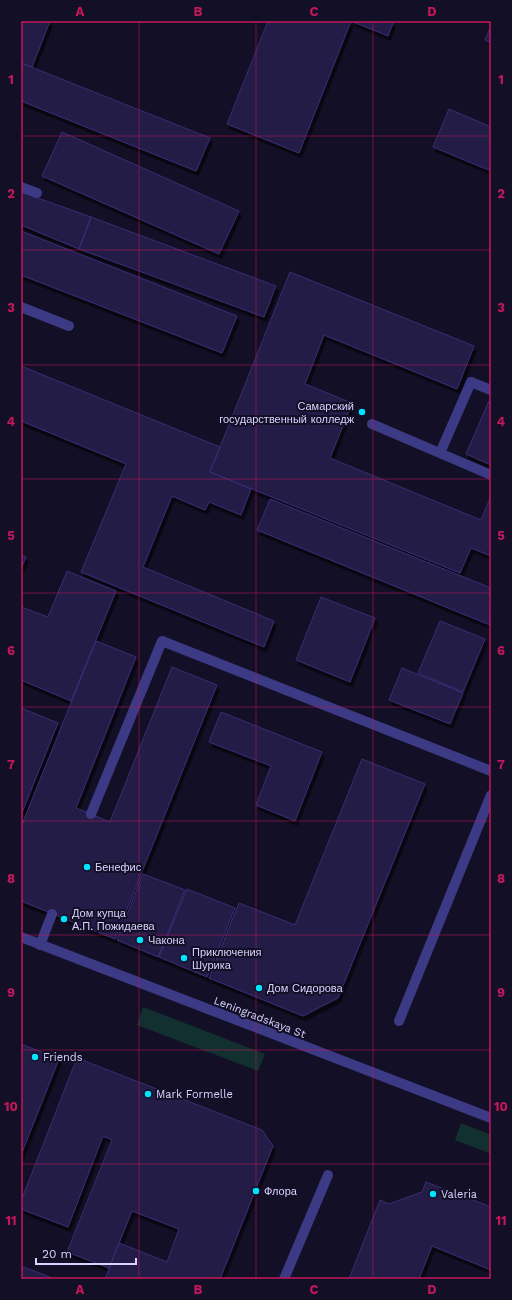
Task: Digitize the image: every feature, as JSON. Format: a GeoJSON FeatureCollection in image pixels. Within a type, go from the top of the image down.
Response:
{"type":"FeatureCollection","features":[{"type":"Feature","properties":{"kind":"street"},"geometry":{"type":"LineString","coordinates":[[21,187],[37,193]]}},
{"type":"Feature","properties":{"kind":"street"},"geometry":{"type":"LineString","coordinates":[[21,307],[70,326]]}},
{"type":"Feature","properties":{"kind":"street"},"geometry":{"type":"LineString","coordinates":[[440,453],[471,382],[491,390]]}},
{"type":"Feature","properties":{"kind":"street"},"geometry":{"type":"LineString","coordinates":[[372,424],[491,475]]}},
{"type":"Feature","properties":{"kind":"street"},"geometry":{"type":"LineString","coordinates":[[91,814],[162,642],[491,771]]}},
{"type":"Feature","properties":{"kind":"street"},"geometry":{"type":"LineString","coordinates":[[399,1021],[491,795]]}},
{"type":"Feature","properties":{"kind":"street"},"geometry":{"type":"LineString","coordinates":[[40,944],[52,914]]}},
{"type":"Feature","properties":{"kind":"street","name":"Leningradskaya St"},"geometry":{"type":"LineString","coordinates":[[21,937],[491,1118]]}},
{"type":"Feature","properties":{"kind":"street"},"geometry":{"type":"LineString","coordinates":[[284,1279],[328,1175]]}},
{"type":"Feature","properties":{"kind":"green space"},"geometry":{"type":"Polygon","coordinates":[[[143,1007],[265,1054],[258,1071],[137,1025],[143,1007]]]}},
{"type":"Feature","properties":{"kind":"green space"},"geometry":{"type":"Polygon","coordinates":[[[461,1123],[491,1135],[491,1154],[455,1140],[461,1123]]]}},
{"type":"Feature","properties":{"kind":"building"},"geometry":{"type":"Polygon","coordinates":[[[21,21],[50,21],[32,67],[21,63],[21,21]]]}},
{"type":"Feature","properties":{"kind":"building"},"geometry":{"type":"Polygon","coordinates":[[[268,21],[351,21],[299,153],[227,124],[268,21]]]}},
{"type":"Feature","properties":{"kind":"building"},"geometry":{"type":"Polygon","coordinates":[[[351,21],[388,21],[393,23],[388,36],[351,21]]]}},
{"type":"Feature","properties":{"kind":"building"},"geometry":{"type":"Polygon","coordinates":[[[491,26],[491,43],[485,40],[491,26]]]}},
{"type":"Feature","properties":{"kind":"building"},"geometry":{"type":"Polygon","coordinates":[[[21,63],[210,138],[196,171],[21,101],[21,63]]]}},
{"type":"Feature","properties":{"kind":"building"},"geometry":{"type":"Polygon","coordinates":[[[449,109],[491,127],[491,171],[433,147],[449,109]]]}},
{"type":"Feature","properties":{"kind":"building"},"geometry":{"type":"Polygon","coordinates":[[[62,132],[239,211],[219,254],[42,176],[62,132]]]}},
{"type":"Feature","properties":{"kind":"building"},"geometry":{"type":"Polygon","coordinates":[[[21,192],[91,217],[79,249],[21,225],[21,192]]]}},
{"type":"Feature","properties":{"kind":"building"},"geometry":{"type":"Polygon","coordinates":[[[91,217],[276,286],[264,317],[79,249],[91,217]]]}},
{"type":"Feature","properties":{"kind":"building"},"geometry":{"type":"Polygon","coordinates":[[[21,231],[237,316],[222,353],[21,275],[21,231]]]}},
{"type":"Feature","properties":{"kind":"building","name":"Самарский государственный колледж"},"geometry":{"type":"Polygon","coordinates":[[[290,272],[474,346],[457,389],[324,335],[305,384],[352,403],[330,458],[481,520],[491,496],[491,556],[471,548],[460,573],[210,472],[290,272]]]}},
{"type":"Feature","properties":{"kind":"building"},"geometry":{"type":"Polygon","coordinates":[[[21,366],[220,447],[210,472],[251,489],[241,515],[209,502],[205,510],[172,496],[143,567],[274,621],[264,647],[81,572],[126,464],[21,421],[21,366]]]}},
{"type":"Feature","properties":{"kind":"building"},"geometry":{"type":"Polygon","coordinates":[[[489,401],[491,402],[491,465],[466,454],[489,401]]]}},
{"type":"Feature","properties":{"kind":"building"},"geometry":{"type":"Polygon","coordinates":[[[270,499],[491,588],[490,625],[257,530],[270,499]]]}},
{"type":"Feature","properties":{"kind":"building"},"geometry":{"type":"Polygon","coordinates":[[[21,555],[26,557],[21,569],[21,555]]]}},
{"type":"Feature","properties":{"kind":"building"},"geometry":{"type":"Polygon","coordinates":[[[67,571],[116,591],[71,701],[21,680],[21,607],[48,617],[67,571]]]}},
{"type":"Feature","properties":{"kind":"building"},"geometry":{"type":"Polygon","coordinates":[[[321,597],[375,618],[350,682],[296,660],[321,597]]]}},
{"type":"Feature","properties":{"kind":"building"},"geometry":{"type":"Polygon","coordinates":[[[440,621],[485,639],[463,692],[418,673],[440,621]]]}},
{"type":"Feature","properties":{"kind":"building"},"geometry":{"type":"Polygon","coordinates":[[[96,641],[136,657],[76,808],[110,822],[172,667],[217,685],[115,939],[21,901],[21,827],[96,641]]]}},
{"type":"Feature","properties":{"kind":"building"},"geometry":{"type":"Polygon","coordinates":[[[402,668],[463,693],[450,724],[389,700],[402,668]]]}},
{"type":"Feature","properties":{"kind":"building"},"geometry":{"type":"Polygon","coordinates":[[[21,708],[58,723],[21,815],[21,708]]]}},
{"type":"Feature","properties":{"kind":"building"},"geometry":{"type":"Polygon","coordinates":[[[221,712],[322,752],[295,821],[256,805],[271,766],[209,742],[221,712]]]}},
{"type":"Feature","properties":{"kind":"building"},"geometry":{"type":"Polygon","coordinates":[[[362,759],[425,784],[338,998],[303,1016],[209,978],[239,903],[295,925],[362,759]]]}},
{"type":"Feature","properties":{"kind":"building"},"geometry":{"type":"Polygon","coordinates":[[[143,874],[185,890],[158,957],[117,940],[143,874]]]}},
{"type":"Feature","properties":{"kind":"building"},"geometry":{"type":"Polygon","coordinates":[[[187,889],[235,908],[207,977],[159,957],[187,889]]]}},
{"type":"Feature","properties":{"kind":"building"},"geometry":{"type":"Polygon","coordinates":[[[21,1044],[59,1059],[21,1155],[21,1044]]]}},
{"type":"Feature","properties":{"kind":"building"},"geometry":{"type":"Polygon","coordinates":[[[77,1058],[262,1130],[273,1146],[220,1279],[105,1279],[117,1249],[109,1268],[67,1252],[112,1140],[103,1136],[68,1227],[21,1209],[21,1201],[77,1058]],[[132,1211],[119,1243],[167,1262],[179,1229],[132,1211]]]}},
{"type":"Feature","properties":{"kind":"building"},"geometry":{"type":"Polygon","coordinates":[[[426,1182],[491,1207],[491,1270],[432,1246],[419,1279],[349,1279],[380,1200],[389,1204],[422,1192],[426,1182]]]}},
{"type":"Feature","properties":{"kind":"building"},"geometry":{"type":"Polygon","coordinates":[[[21,1266],[55,1279],[21,1279],[21,1266]]]}},
{"type":"Feature","properties":{"kind":"place","name":"Самарский государственный колледж"},"geometry":{"type":"Point","coordinates":[362,412]}},
{"type":"Feature","properties":{"kind":"place","name":"Бенефис"},"geometry":{"type":"Point","coordinates":[87,867]}},
{"type":"Feature","properties":{"kind":"place","name":"Дом купца А.П. Пожидаева"},"geometry":{"type":"Point","coordinates":[64,919]}},
{"type":"Feature","properties":{"kind":"place","name":"Чакона"},"geometry":{"type":"Point","coordinates":[140,940]}},
{"type":"Feature","properties":{"kind":"place","name":"Приключения Шурика"},"geometry":{"type":"Point","coordinates":[184,958]}},
{"type":"Feature","properties":{"kind":"place","name":"Дом Сидорова"},"geometry":{"type":"Point","coordinates":[259,988]}},
{"type":"Feature","properties":{"kind":"place","name":"Friends"},"geometry":{"type":"Point","coordinates":[35,1057]}},
{"type":"Feature","properties":{"kind":"place","name":"Mark Formelle"},"geometry":{"type":"Point","coordinates":[148,1094]}},
{"type":"Feature","properties":{"kind":"place","name":"Флора"},"geometry":{"type":"Point","coordinates":[256,1191]}},
{"type":"Feature","properties":{"kind":"place","name":"Valeria"},"geometry":{"type":"Point","coordinates":[433,1194]}}]}
